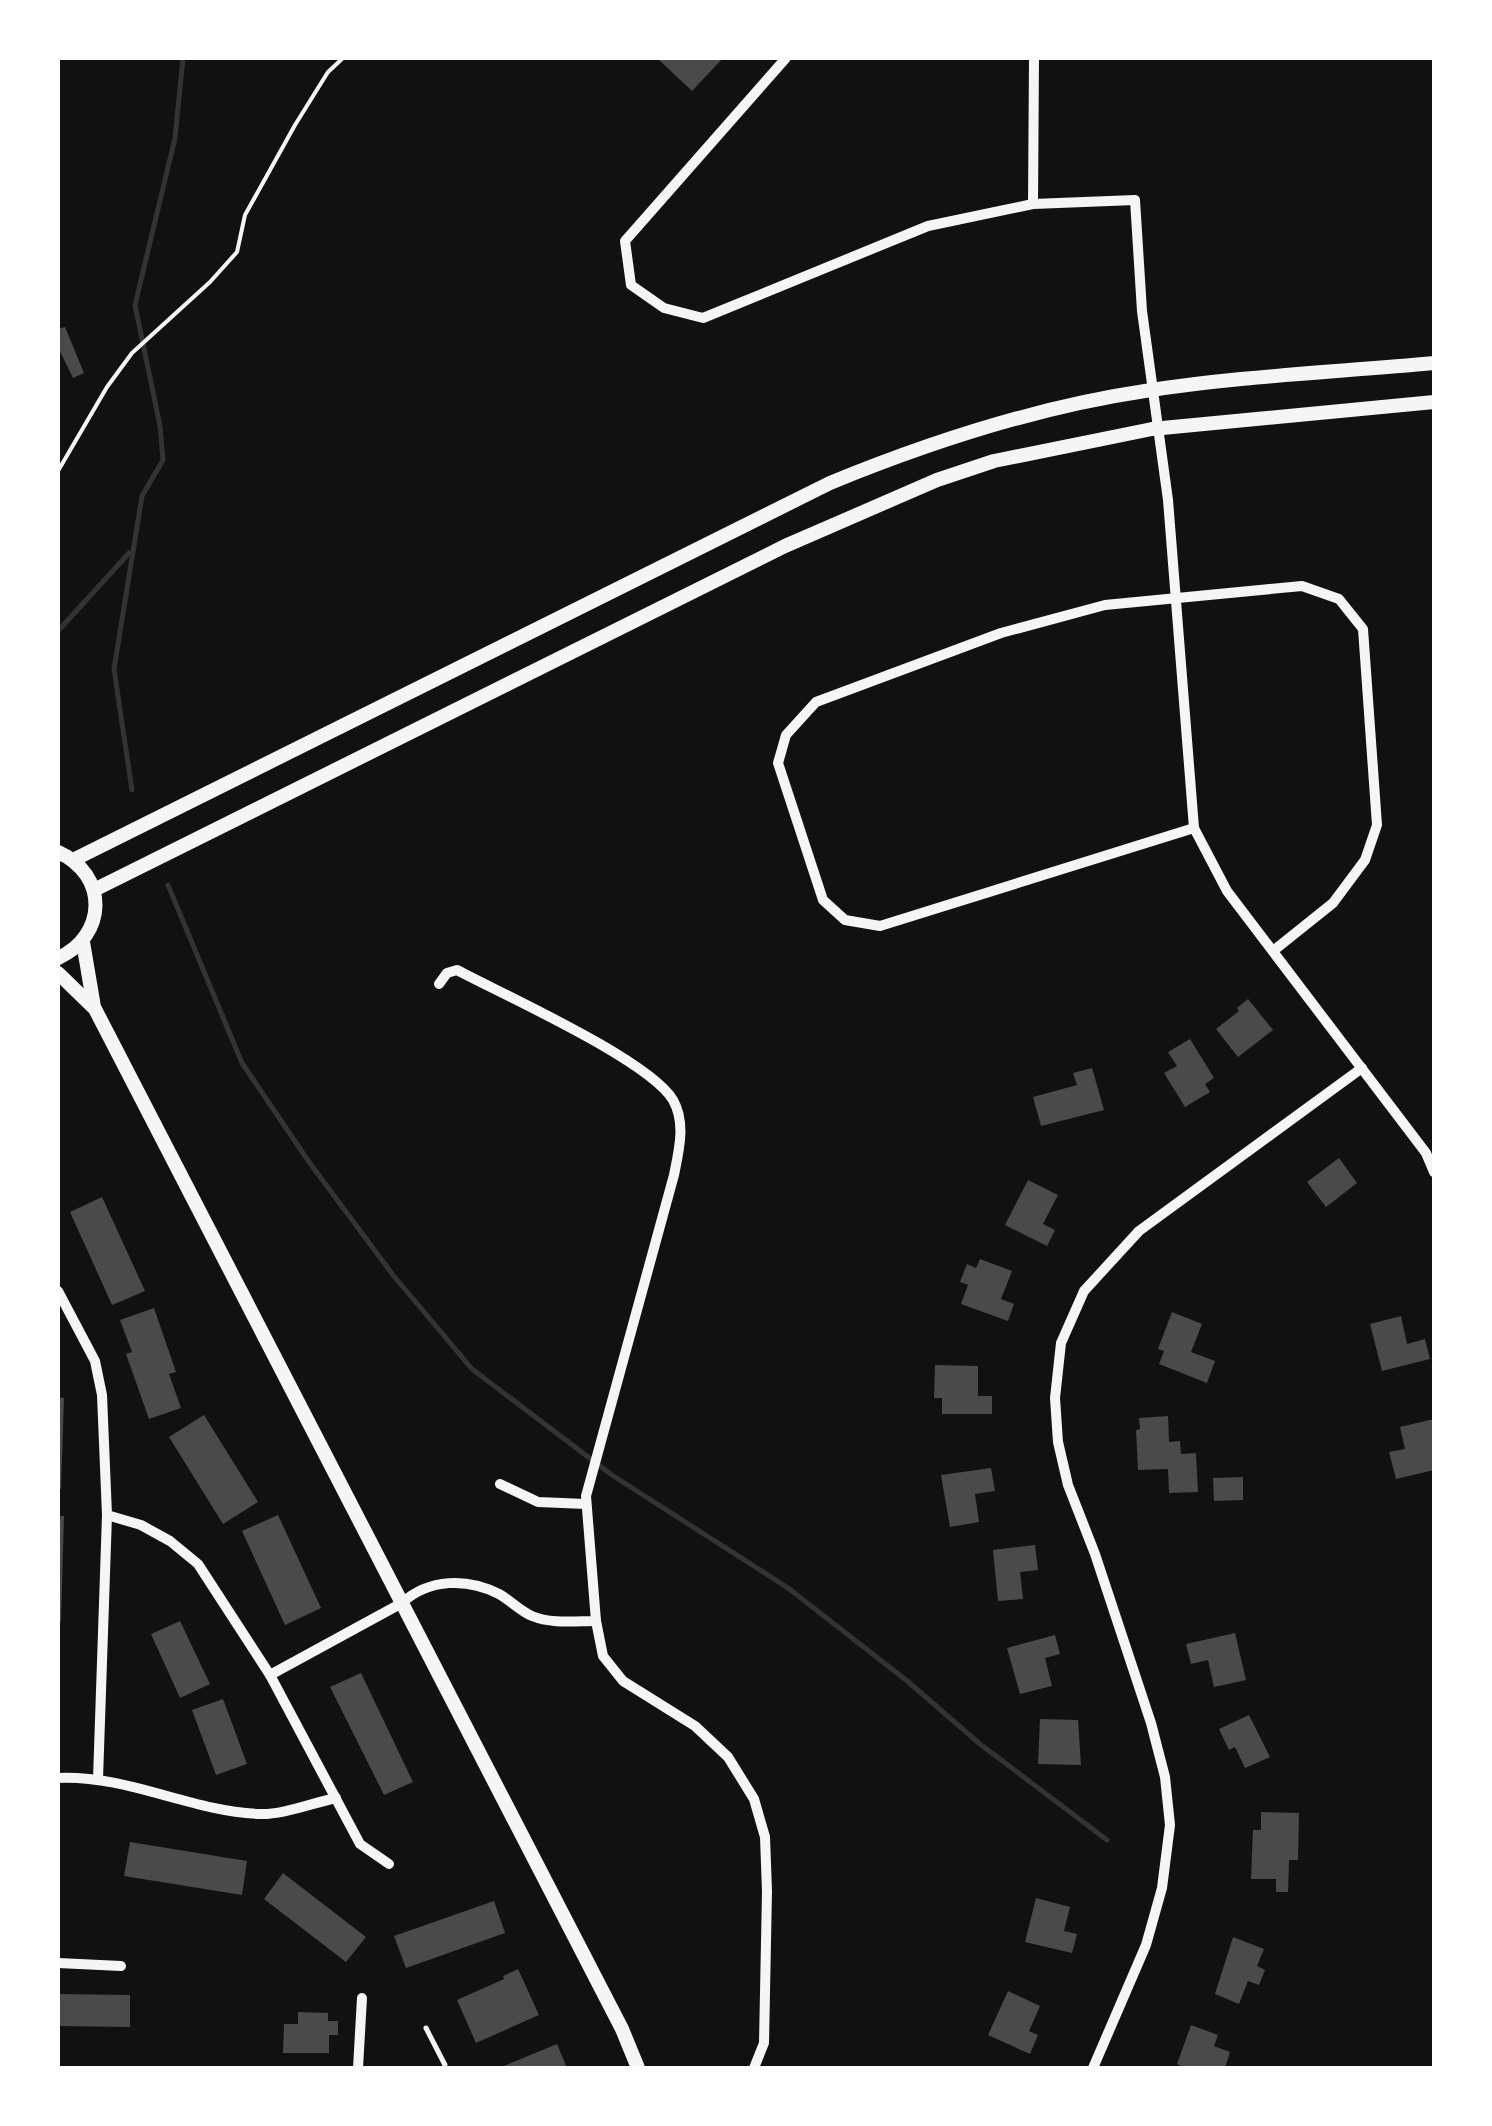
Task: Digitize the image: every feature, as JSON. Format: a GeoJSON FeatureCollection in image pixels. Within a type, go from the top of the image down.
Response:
{"type":"FeatureCollection","features":[{"type":"Feature","properties":{"kind":"street"},"geometry":{"type":"LineString","coordinates":[[786,58],[625,240],[631,285],[664,308],[703,318],[928,226],[1033,204],[1135,200],[1142,310],[1168,500],[1194,828],[1227,891],[1426,1153],[1434,1172]]}},
{"type":"Feature","properties":{"kind":"street"},"geometry":{"type":"LineString","coordinates":[[1033,204],[1034,58]]}},
{"type":"Feature","properties":{"kind":"street"},"geometry":{"type":"LineString","coordinates":[[73,860],[830,483],[915,448],[1153,390],[1434,363]]}},
{"type":"Feature","properties":{"kind":"street"},"geometry":{"type":"LineString","coordinates":[[94,890],[785,546],[904,494],[994,461],[1158,429],[1434,402]]}},
{"type":"Feature","properties":{"kind":"street"},"geometry":{"type":"LineString","coordinates":[[1194,828],[880,926],[845,920],[824,900],[778,763],[786,734],[816,702],[1002,633],[1106,605],[1174,597],[1302,586],[1339,599],[1363,629],[1377,825],[1365,860],[1333,903],[1274,951]]}},
{"type":"Feature","properties":{"kind":"street"},"geometry":{"type":"LineString","coordinates":[[58,852],[86,874],[94,890],[96,908],[83,942],[58,958]]}},
{"type":"Feature","properties":{"kind":"street"},"geometry":{"type":"LineString","coordinates":[[83,942],[94,1008],[622,2029],[638,2068]]}},
{"type":"Feature","properties":{"kind":"street"},"geometry":{"type":"LineString","coordinates":[[439,984],[447,973],[457,970],[629,1061],[672,1100],[680,1122],[674,1175],[591,1472],[586,1504],[603,1656],[622,1680],[695,1726],[728,1757],[754,1799],[765,1837],[767,1891],[764,2043],[754,2068]]}},
{"type":"Feature","properties":{"kind":"street"},"geometry":{"type":"LineString","coordinates":[[58,973],[94,1008]]}},
{"type":"Feature","properties":{"kind":"street"},"geometry":{"type":"LineString","coordinates":[[1093,2068],[1146,1945],[1162,1888],[1170,1825],[1165,1777],[1151,1723],[1061,1456],[1055,1398],[1062,1342],[1084,1291],[1139,1232],[1362,1068]]}},
{"type":"Feature","properties":{"kind":"street"},"geometry":{"type":"LineString","coordinates":[[58,1292],[95,1361],[102,1395],[106,1515],[98,1780]]}},
{"type":"Feature","properties":{"kind":"street"},"geometry":{"type":"LineString","coordinates":[[500,1484],[538,1502],[586,1504]]}},
{"type":"Feature","properties":{"kind":"street"},"geometry":{"type":"LineString","coordinates":[[106,1515],[142,1525],[198,1564],[270,1675],[360,1844],[388,1864]]}},
{"type":"Feature","properties":{"kind":"street"},"geometry":{"type":"LineString","coordinates":[[270,1675],[422,1589],[468,1582],[499,1594],[532,1616],[556,1621],[596,1620]]}},
{"type":"Feature","properties":{"kind":"street"},"geometry":{"type":"LineString","coordinates":[[58,1778],[120,1782],[225,1811],[264,1814],[336,1798]]}},
{"type":"Feature","properties":{"kind":"street"},"geometry":{"type":"LineString","coordinates":[[58,1962],[121,1966]]}},
{"type":"Feature","properties":{"kind":"street"},"geometry":{"type":"LineString","coordinates":[[358,2068],[362,1998]]}},
{"type":"Feature","properties":{"kind":"lane"},"geometry":{"type":"LineString","coordinates":[[426,2028],[444,2068]]}},
{"type":"Feature","properties":{"kind":"path"},"geometry":{"type":"LineString","coordinates":[[58,471],[106,388],[132,352],[210,282],[237,252],[246,215],[294,125],[328,72],[342,58]]}},
{"type":"Feature","properties":{"kind":"building"},"geometry":{"type":"Polygon","coordinates":[[[657,58],[723,58],[692,91],[657,58]]]}},
{"type":"Feature","properties":{"kind":"building"},"geometry":{"type":"Polygon","coordinates":[[[65,327],[84,373],[73,378],[58,347],[58,329],[65,327]]]}},
{"type":"Feature","properties":{"kind":"building"},"geometry":{"type":"Polygon","coordinates":[[[1248,999],[1273,1030],[1238,1057],[1216,1029],[1248,999]]]}},
{"type":"Feature","properties":{"kind":"building"},"geometry":{"type":"Polygon","coordinates":[[[1190,1039],[1214,1078],[1205,1084],[1210,1092],[1185,1107],[1164,1073],[1177,1066],[1168,1052],[1190,1039]]]}},
{"type":"Feature","properties":{"kind":"building"},"geometry":{"type":"Polygon","coordinates":[[[1092,1068],[1104,1110],[1041,1126],[1033,1097],[1077,1085],[1073,1073],[1092,1068]]]}},
{"type":"Feature","properties":{"kind":"building"},"geometry":{"type":"Polygon","coordinates":[[[1339,1158],[1357,1183],[1326,1207],[1307,1182],[1339,1158]]]}},
{"type":"Feature","properties":{"kind":"building"},"geometry":{"type":"Polygon","coordinates":[[[1028,1180],[1058,1195],[1043,1224],[1055,1230],[1047,1246],[1005,1225],[1028,1180]]]}},
{"type":"Feature","properties":{"kind":"building"},"geometry":{"type":"Polygon","coordinates":[[[102,1197],[145,1291],[112,1305],[70,1212],[102,1197]]]}},
{"type":"Feature","properties":{"kind":"building"},"geometry":{"type":"Polygon","coordinates":[[[980,1259],[1012,1271],[1001,1299],[1014,1304],[1008,1321],[961,1304],[968,1285],[960,1282],[967,1264],[976,1268],[980,1259]]]}},
{"type":"Feature","properties":{"kind":"building"},"geometry":{"type":"Polygon","coordinates":[[[154,1308],[176,1372],[169,1374],[181,1408],[149,1419],[126,1354],[132,1352],[120,1320],[154,1308]]]}},
{"type":"Feature","properties":{"kind":"building"},"geometry":{"type":"Polygon","coordinates":[[[1172,1312],[1202,1324],[1191,1352],[1215,1361],[1207,1383],[1159,1364],[1164,1351],[1158,1349],[1172,1312]]]}},
{"type":"Feature","properties":{"kind":"building"},"geometry":{"type":"Polygon","coordinates":[[[1401,1316],[1407,1344],[1425,1339],[1430,1359],[1382,1371],[1370,1324],[1401,1316]]]}},
{"type":"Feature","properties":{"kind":"building"},"geometry":{"type":"Polygon","coordinates":[[[935,1365],[978,1366],[978,1396],[992,1396],[992,1414],[942,1414],[942,1398],[934,1398],[935,1365]]]}},
{"type":"Feature","properties":{"kind":"building"},"geometry":{"type":"Polygon","coordinates":[[[58,1397],[64,1398],[61,1489],[58,1489],[58,1397]]]}},
{"type":"Feature","properties":{"kind":"building"},"geometry":{"type":"Polygon","coordinates":[[[204,1415],[258,1502],[223,1524],[169,1437],[204,1415]]]}},
{"type":"Feature","properties":{"kind":"building"},"geometry":{"type":"Polygon","coordinates":[[[1168,1416],[1169,1442],[1180,1441],[1181,1454],[1196,1453],[1198,1492],[1169,1493],[1168,1469],[1138,1470],[1139,1418],[1168,1416]]]}},
{"type":"Feature","properties":{"kind":"building"},"geometry":{"type":"Polygon","coordinates":[[[1434,1419],[1434,1470],[1396,1479],[1389,1452],[1405,1449],[1400,1427],[1434,1419]]]}},
{"type":"Feature","properties":{"kind":"building"},"geometry":{"type":"Polygon","coordinates":[[[991,1468],[995,1491],[975,1494],[979,1522],[950,1527],[941,1475],[991,1468]]]}},
{"type":"Feature","properties":{"kind":"building"},"geometry":{"type":"Polygon","coordinates":[[[1243,1477],[1243,1500],[1214,1501],[1213,1478],[1243,1477]]]}},
{"type":"Feature","properties":{"kind":"building"},"geometry":{"type":"Polygon","coordinates":[[[278,1515],[321,1608],[285,1625],[242,1531],[278,1515]]]}},
{"type":"Feature","properties":{"kind":"building"},"geometry":{"type":"Polygon","coordinates":[[[58,1516],[64,1516],[61,1622],[58,1622],[58,1516]]]}},
{"type":"Feature","properties":{"kind":"building"},"geometry":{"type":"Polygon","coordinates":[[[1035,1545],[1038,1570],[1020,1572],[1023,1599],[998,1601],[993,1550],[1035,1545]]]}},
{"type":"Feature","properties":{"kind":"building"},"geometry":{"type":"Polygon","coordinates":[[[180,1621],[210,1684],[180,1698],[151,1634],[180,1621]]]}},
{"type":"Feature","properties":{"kind":"building"},"geometry":{"type":"Polygon","coordinates":[[[1235,1633],[1246,1680],[1214,1687],[1208,1660],[1191,1664],[1186,1644],[1235,1633]]]}},
{"type":"Feature","properties":{"kind":"building"},"geometry":{"type":"Polygon","coordinates":[[[1055,1635],[1060,1654],[1045,1658],[1052,1686],[1020,1694],[1007,1648],[1055,1635]]]}},
{"type":"Feature","properties":{"kind":"building"},"geometry":{"type":"Polygon","coordinates":[[[361,1673],[413,1782],[384,1795],[330,1687],[361,1673]]]}},
{"type":"Feature","properties":{"kind":"building"},"geometry":{"type":"Polygon","coordinates":[[[223,1699],[247,1764],[216,1775],[192,1710],[223,1699]]]}},
{"type":"Feature","properties":{"kind":"building"},"geometry":{"type":"Polygon","coordinates":[[[1249,1715],[1270,1757],[1245,1768],[1235,1747],[1229,1750],[1219,1729],[1249,1715]]]}},
{"type":"Feature","properties":{"kind":"building"},"geometry":{"type":"Polygon","coordinates":[[[1040,1719],[1078,1720],[1081,1765],[1038,1764],[1040,1719]]]}},
{"type":"Feature","properties":{"kind":"building"},"geometry":{"type":"Polygon","coordinates":[[[1261,1812],[1299,1813],[1298,1860],[1289,1860],[1288,1892],[1276,1892],[1276,1879],[1251,1879],[1253,1830],[1261,1830],[1261,1812]]]}},
{"type":"Feature","properties":{"kind":"building"},"geometry":{"type":"Polygon","coordinates":[[[130,1842],[247,1861],[242,1895],[124,1876],[130,1842]]]}},
{"type":"Feature","properties":{"kind":"building"},"geometry":{"type":"Polygon","coordinates":[[[283,1873],[366,1937],[346,1962],[264,1899],[283,1873]]]}},
{"type":"Feature","properties":{"kind":"building"},"geometry":{"type":"Polygon","coordinates":[[[1036,1898],[1070,1907],[1064,1931],[1077,1934],[1072,1953],[1025,1942],[1036,1898]]]}},
{"type":"Feature","properties":{"kind":"building"},"geometry":{"type":"Polygon","coordinates":[[[494,1901],[505,1933],[406,1968],[394,1936],[494,1901]]]}},
{"type":"Feature","properties":{"kind":"building"},"geometry":{"type":"Polygon","coordinates":[[[1233,1937],[1264,1949],[1257,1966],[1265,1970],[1259,1985],[1248,1981],[1239,2004],[1215,1994],[1233,1937]]]}},
{"type":"Feature","properties":{"kind":"building"},"geometry":{"type":"Polygon","coordinates":[[[518,1969],[539,2015],[476,2043],[457,2000],[518,1969]]]}},
{"type":"Feature","properties":{"kind":"building"},"geometry":{"type":"Polygon","coordinates":[[[1008,1991],[1040,2006],[1029,2031],[1038,2035],[1030,2054],[988,2035],[1008,1991]]]}},
{"type":"Feature","properties":{"kind":"building"},"geometry":{"type":"Polygon","coordinates":[[[58,1994],[130,1995],[130,2027],[58,2026],[58,1994]]]}},
{"type":"Feature","properties":{"kind":"building"},"geometry":{"type":"Polygon","coordinates":[[[298,2012],[328,2013],[328,2021],[338,2021],[338,2035],[329,2035],[329,2053],[283,2053],[284,2024],[298,2024],[298,2012]]]}},
{"type":"Feature","properties":{"kind":"building"},"geometry":{"type":"Polygon","coordinates":[[[1191,2025],[1218,2035],[1214,2046],[1230,2052],[1225,2068],[1185,2068],[1177,2064],[1191,2025]]]}},
{"type":"Feature","properties":{"kind":"building"},"geometry":{"type":"Polygon","coordinates":[[[557,2044],[567,2068],[499,2068],[557,2044]]]}},
{"type":"Feature","properties":{"kind":"waterway"},"geometry":{"type":"LineString","coordinates":[[132,790],[114,669],[142,496],[163,460],[160,426],[135,305],[175,138],[183,58]]}},
{"type":"Feature","properties":{"kind":"waterway"},"geometry":{"type":"LineString","coordinates":[[58,631],[129,553]]}},
{"type":"Feature","properties":{"kind":"waterway"},"geometry":{"type":"LineString","coordinates":[[168,885],[242,1063],[393,1275],[472,1369],[612,1475],[788,1588],[906,1680],[980,1744],[1107,1840]]}}]}
